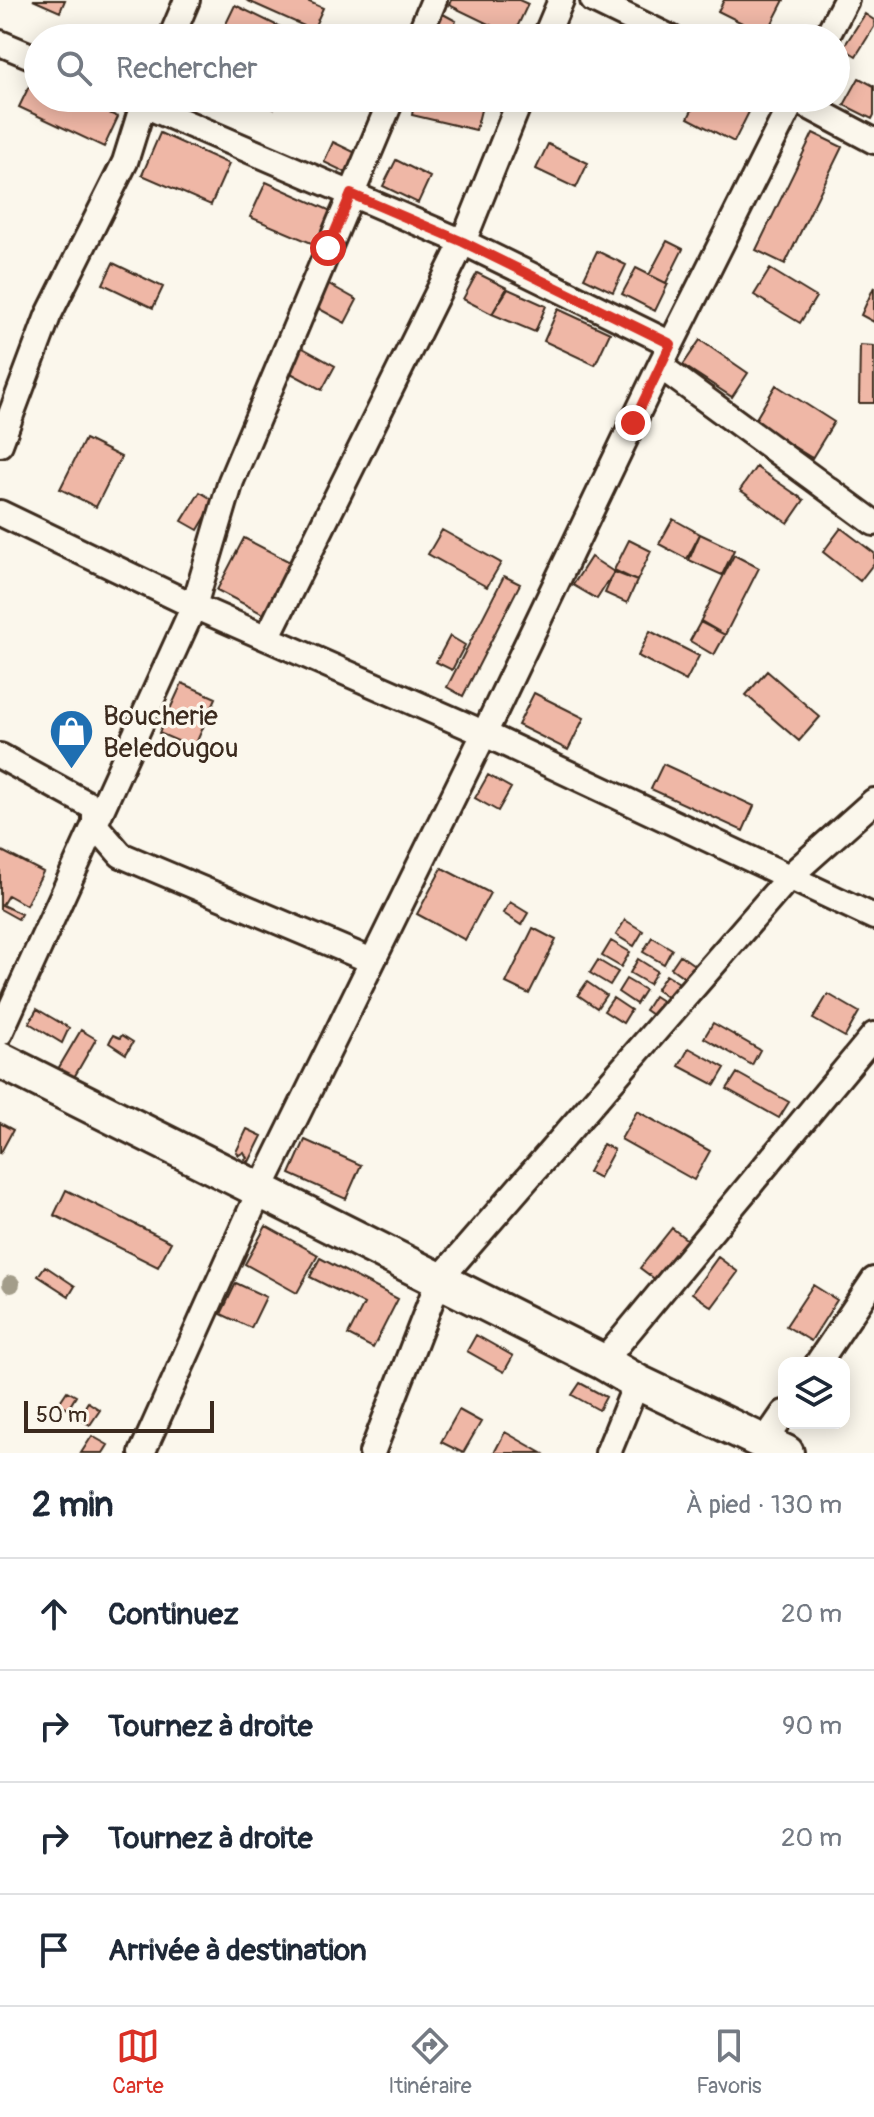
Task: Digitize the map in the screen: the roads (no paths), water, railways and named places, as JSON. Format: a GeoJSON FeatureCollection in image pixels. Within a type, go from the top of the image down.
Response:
{"type":"FeatureCollection","features":[{"type":"Feature","properties":{"kind":"street"},"geometry":{"type":"LineString","coordinates":[[177,24],[187,0]]}},
{"type":"Feature","properties":{"kind":"street"},"geometry":{"type":"LineString","coordinates":[[424,24],[434,0]]}},
{"type":"Feature","properties":{"kind":"street"},"geometry":{"type":"LineString","coordinates":[[551,24],[561,0]]}},
{"type":"Feature","properties":{"kind":"street"},"geometry":{"type":"LineString","coordinates":[[593,0],[642,24]]}},
{"type":"Feature","properties":{"kind":"street"},"geometry":{"type":"LineString","coordinates":[[833,24],[846,0]]}},
{"type":"Feature","properties":{"kind":"street"},"geometry":{"type":"LineString","coordinates":[[0,43],[24,53]]}},
{"type":"Feature","properties":{"kind":"street"},"geometry":{"type":"LineString","coordinates":[[0,444],[48,316],[125,162],[136,112]]}},
{"type":"Feature","properties":{"kind":"street"},"geometry":{"type":"LineString","coordinates":[[166,112],[463,242],[666,355],[874,523]]}},
{"type":"Feature","properties":{"kind":"street"},"geometry":{"type":"LineString","coordinates":[[0,1033],[194,606],[231,481],[386,112]]}},
{"type":"Feature","properties":{"kind":"street"},"geometry":{"type":"LineString","coordinates":[[267,638],[463,242],[515,112]]}},
{"type":"Feature","properties":{"kind":"street"},"geometry":{"type":"LineString","coordinates":[[142,1453],[260,1190],[787,112]]}},
{"type":"Feature","properties":{"kind":"street"},"geometry":{"type":"LineString","coordinates":[[820,112],[874,141]]}},
{"type":"Feature","properties":{"kind":"street"},"geometry":{"type":"LineString","coordinates":[[0,513],[194,606],[484,734],[874,917]]}},
{"type":"Feature","properties":{"kind":"street"},"geometry":{"type":"LineString","coordinates":[[0,756],[95,808],[95,825],[121,855],[372,961]]}},
{"type":"Feature","properties":{"kind":"street"},"geometry":{"type":"LineString","coordinates":[[372,1453],[439,1280],[790,876],[874,801]]}},
{"type":"Feature","properties":{"kind":"street"},"geometry":{"type":"LineString","coordinates":[[603,1362],[874,1035]]}},
{"type":"Feature","properties":{"kind":"street"},"geometry":{"type":"LineString","coordinates":[[0,1060],[603,1362],[637,1382],[775,1448]]}},
{"type":"Feature","properties":{"kind":"street"},"geometry":{"type":"LineString","coordinates":[[822,1357],[874,1280]]}},
{"type":"Feature","properties":{"kind":"street"},"geometry":{"type":"LineString","coordinates":[[608,1453],[637,1382]]}},
{"type":"Feature","properties":{"kind":"place","name":"Boucherie Beledougou"},"geometry":{"type":"Point","coordinates":[72,770]}}]}
